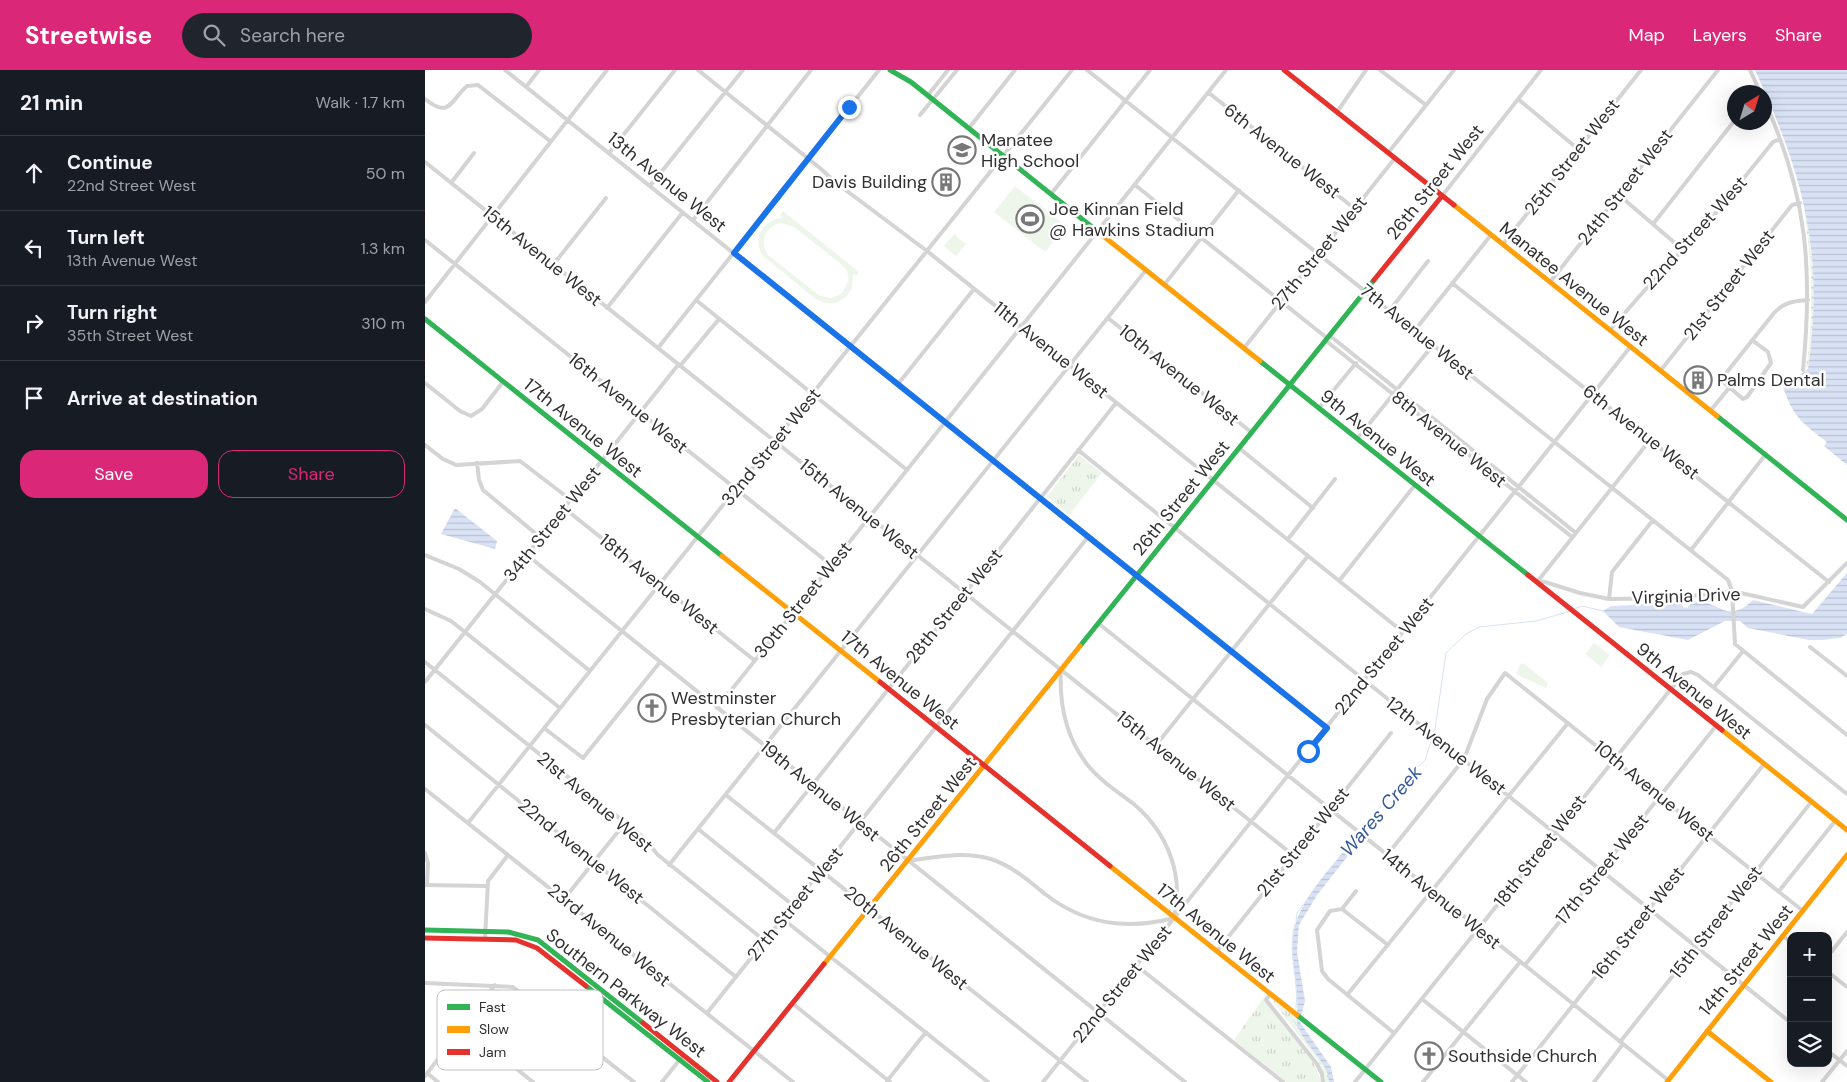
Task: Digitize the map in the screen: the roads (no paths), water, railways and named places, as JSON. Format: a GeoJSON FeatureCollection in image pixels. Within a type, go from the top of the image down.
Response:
{"type":"FeatureCollection","features":[{"type":"Feature","properties":{"kind":"street","name":"13th Avenue West"},"geometry":{"type":"LineString","coordinates":[[505,70],[1327,728]]}},
{"type":"Feature","properties":{"kind":"street"},"geometry":{"type":"LineString","coordinates":[[526,86],[539,70]]}},
{"type":"Feature","properties":{"kind":"street"},"geometry":{"type":"LineString","coordinates":[[425,302],[607,70]]}},
{"type":"Feature","properties":{"kind":"street"},"geometry":{"type":"LineString","coordinates":[[609,153],[675,70]]}},
{"type":"Feature","properties":{"kind":"street","name":"11th Avenue West"},"geometry":{"type":"LineString","coordinates":[[698,70],[869,210],[927,251],[1403,632]]}},
{"type":"Feature","properties":{"kind":"street"},"geometry":{"type":"LineString","coordinates":[[650,186],[743,70]]}},
{"type":"Feature","properties":{"kind":"street"},"geometry":{"type":"LineString","coordinates":[[693,220],[811,70]]}},
{"type":"Feature","properties":{"kind":"street"},"geometry":{"type":"LineString","coordinates":[[657,348],[879,70]]}},
{"type":"Feature","properties":{"kind":"street","name":"9th Avenue West"},"geometry":{"type":"LineString","coordinates":[[890,70],[911,82],[928,95],[1847,830]]}},
{"type":"Feature","properties":{"kind":"street"},"geometry":{"type":"LineString","coordinates":[[928,95],[948,70]]}},
{"type":"Feature","properties":{"kind":"street"},"geometry":{"type":"LineString","coordinates":[[920,115],[957,70]]}},
{"type":"Feature","properties":{"kind":"street"},"geometry":{"type":"LineString","coordinates":[[969,128],[1015,70]]}},
{"type":"Feature","properties":{"kind":"street","name":"32nd Street West"},"geometry":{"type":"LineString","coordinates":[[468,823],[1072,70]]}},
{"type":"Feature","properties":{"kind":"street","name":"7th Avenue West"},"geometry":{"type":"LineString","coordinates":[[1087,70],[1691,550],[1728,580],[1732,591]]}},
{"type":"Feature","properties":{"kind":"street"},"geometry":{"type":"LineString","coordinates":[[1051,194],[1150,70]]}},
{"type":"Feature","properties":{"kind":"street","name":"30th Street West"},"geometry":{"type":"LineString","coordinates":[[717,708],[1226,70]]}},
{"type":"Feature","properties":{"kind":"street"},"geometry":{"type":"LineString","coordinates":[[1337,112],[1366,70]]}},
{"type":"Feature","properties":{"kind":"street"},"geometry":{"type":"LineString","coordinates":[[1381,70],[1425,105]]}},
{"type":"Feature","properties":{"kind":"street"},"geometry":{"type":"LineString","coordinates":[[1388,153],[1454,70]]}},
{"type":"Feature","properties":{"kind":"street","name":"26th Street West"},"geometry":{"type":"LineString","coordinates":[[729,1082],[870,909],[1541,70]]}},
{"type":"Feature","properties":{"kind":"street","name":"25th Street West"},"geometry":{"type":"LineString","coordinates":[[1503,244],[1641,70]]}},
{"type":"Feature","properties":{"kind":"street","name":"24th Street West"},"geometry":{"type":"LineString","coordinates":[[1550,282],[1718,70]]}},
{"type":"Feature","properties":{"kind":"street"},"geometry":{"type":"LineString","coordinates":[[1750,70],[1757,85]]}},
{"type":"Feature","properties":{"kind":"street","name":"Manatee Avenue West"},"geometry":{"type":"LineString","coordinates":[[1286,71],[1847,520]]}},
{"type":"Feature","properties":{"kind":"street"},"geometry":{"type":"LineString","coordinates":[[425,99],[436,107],[445,108],[452,104],[467,86],[478,85],[550,141]]}},
{"type":"Feature","properties":{"kind":"street","name":"6th Avenue West"},"geometry":{"type":"LineString","coordinates":[[1209,93],[1355,209]]}},
{"type":"Feature","properties":{"kind":"street"},"geometry":{"type":"LineString","coordinates":[[1518,99],[1578,149]]}},
{"type":"Feature","properties":{"kind":"street"},"geometry":{"type":"LineString","coordinates":[[1772,119],[1780,139],[1799,203],[1808,263],[1808,300],[1803,370]]}},
{"type":"Feature","properties":{"kind":"street"},"geometry":{"type":"LineString","coordinates":[[1653,224],[1727,130]]}},
{"type":"Feature","properties":{"kind":"street","name":"22nd Street West"},"geometry":{"type":"LineString","coordinates":[[1610,330],[1710,221],[1767,149],[1780,139]]}},
{"type":"Feature","properties":{"kind":"street"},"geometry":{"type":"LineString","coordinates":[[451,183],[474,153]]}},
{"type":"Feature","properties":{"kind":"street","name":"27th Street West"},"geometry":{"type":"LineString","coordinates":[[1243,348],[1395,158]]}},
{"type":"Feature","properties":{"kind":"street","name":"15th Avenue West"},"geometry":{"type":"LineString","coordinates":[[425,162],[1011,632],[1061,669],[1293,855]]}},
{"type":"Feature","properties":{"kind":"street","name":"8th Avenue West"},"geometry":{"type":"LineString","coordinates":[[1135,184],[1327,338],[1355,364],[1572,537]]}},
{"type":"Feature","properties":{"kind":"street"},"geometry":{"type":"LineString","coordinates":[[1165,285],[1239,190]]}},
{"type":"Feature","properties":{"kind":"street"},"geometry":{"type":"LineString","coordinates":[[1619,195],[1683,250]]}},
{"type":"Feature","properties":{"kind":"street"},"geometry":{"type":"LineString","coordinates":[[553,265],[606,198]]}},
{"type":"Feature","properties":{"kind":"street","name":"21st Street West"},"geometry":{"type":"LineString","coordinates":[[1661,370],[1792,205],[1799,203]]}},
{"type":"Feature","properties":{"kind":"street"},"geometry":{"type":"LineString","coordinates":[[607,308],[683,212]]}},
{"type":"Feature","properties":{"kind":"street"},"geometry":{"type":"LineString","coordinates":[[1415,330],[1491,235]]}},
{"type":"Feature","properties":{"kind":"street","name":"16th Avenue West"},"geometry":{"type":"LineString","coordinates":[[425,240],[831,565]]}},
{"type":"Feature","properties":{"kind":"street"},"geometry":{"type":"LineString","coordinates":[[1390,310],[1429,262]]}},
{"type":"Feature","properties":{"kind":"street"},"geometry":{"type":"LineString","coordinates":[[669,865],[1146,270]]}},
{"type":"Feature","properties":{"kind":"street","name":"6th Avenue West"},"geometry":{"type":"LineString","coordinates":[[1452,283],[1829,582]]}},
{"type":"Feature","properties":{"kind":"street"},"geometry":{"type":"LineString","coordinates":[[898,384],[974,289]]}},
{"type":"Feature","properties":{"kind":"street"},"geometry":{"type":"LineString","coordinates":[[696,300],[907,470]]}},
{"type":"Feature","properties":{"kind":"street"},"geometry":{"type":"LineString","coordinates":[[1752,340],[1768,352],[1771,361],[1770,367],[1746,398],[1729,388],[1721,380],[1752,340],[1780,306],[1789,302],[1808,300]]}},
{"type":"Feature","properties":{"kind":"street","name":"10th Avenue West"},"geometry":{"type":"LineString","coordinates":[[1108,318],[1251,432]]}},
{"type":"Feature","properties":{"kind":"street","name":"17th Avenue West"},"geometry":{"type":"LineString","coordinates":[[425,319],[1381,1082]]}},
{"type":"Feature","properties":{"kind":"street","name":"34th Street West"},"geometry":{"type":"LineString","coordinates":[[425,682],[641,412],[719,319]]}},
{"type":"Feature","properties":{"kind":"street","name":"8th Avenue West"},"geometry":{"type":"LineString","coordinates":[[1327,338],[1359,359],[1575,533]]}},
{"type":"Feature","properties":{"kind":"street"},"geometry":{"type":"LineString","coordinates":[[1357,439],[1433,345]]}},
{"type":"Feature","properties":{"kind":"street","name":"22nd Street West"},"geometry":{"type":"LineString","coordinates":[[1043,1082],[1631,346]]}},
{"type":"Feature","properties":{"kind":"street"},"geometry":{"type":"LineString","coordinates":[[1319,408],[1359,359]]}},
{"type":"Feature","properties":{"kind":"street"},"geometry":{"type":"LineString","coordinates":[[425,383],[460,411],[471,416],[482,409],[503,382]]}},
{"type":"Feature","properties":{"kind":"street"},"geometry":{"type":"LineString","coordinates":[[1711,410],[1729,388]]}},
{"type":"Feature","properties":{"kind":"street","name":"28th Street West"},"geometry":{"type":"LineString","coordinates":[[774,833],[1116,403]]}},
{"type":"Feature","properties":{"kind":"street"},"geometry":{"type":"LineString","coordinates":[[1537,582],[1650,440]]}},
{"type":"Feature","properties":{"kind":"street"},"geometry":{"type":"LineString","coordinates":[[425,445],[452,464],[520,461],[571,500]]}},
{"type":"Feature","properties":{"kind":"street","name":"10th Avenue West"},"geometry":{"type":"LineString","coordinates":[[1239,448],[1313,508]]}},
{"type":"Feature","properties":{"kind":"street","name":"12th Avenue West"},"geometry":{"type":"LineString","coordinates":[[1078,450],[1787,1018]]}},
{"type":"Feature","properties":{"kind":"street"},"geometry":{"type":"LineString","coordinates":[[1691,550],[1766,454]]}},
{"type":"Feature","properties":{"kind":"street"},"geometry":{"type":"LineString","coordinates":[[477,463],[479,480],[483,490],[541,538]]}},
{"type":"Feature","properties":{"kind":"street"},"geometry":{"type":"LineString","coordinates":[[1288,539],[1335,479]]}},
{"type":"Feature","properties":{"kind":"street"},"geometry":{"type":"LineString","coordinates":[[1339,581],[1415,485]]}},
{"type":"Feature","properties":{"kind":"street","name":"18th Avenue West"},"geometry":{"type":"LineString","coordinates":[[564,508],[755,660]]}},
{"type":"Feature","properties":{"kind":"street"},"geometry":{"type":"LineString","coordinates":[[1609,599],[1612,572],[1653,520]]}},
{"type":"Feature","properties":{"kind":"street","name":"27th Street West"},"geometry":{"type":"LineString","coordinates":[[707,1013],[1088,537]]}},
{"type":"Feature","properties":{"kind":"street"},"geometry":{"type":"LineString","coordinates":[[425,555],[466,573],[495,594],[590,671]]}},
{"type":"Feature","properties":{"kind":"street","name":"19th Avenue West"},"geometry":{"type":"LineString","coordinates":[[527,555],[1185,1082]]}},
{"type":"Feature","properties":{"kind":"street"},"geometry":{"type":"LineString","coordinates":[[1156,745],[1308,556]]}},
{"type":"Feature","properties":{"kind":"street","name":"Virginia Drive"},"geometry":{"type":"LineString","coordinates":[[1537,582],[1545,582],[1580,593],[1609,599],[1677,598],[1732,591],[1803,607],[1847,564]]}},
{"type":"Feature","properties":{"kind":"street"},"geometry":{"type":"LineString","coordinates":[[1732,591],[1734,642],[1847,735]]}},
{"type":"Feature","properties":{"kind":"street"},"geometry":{"type":"LineString","coordinates":[[425,609],[443,616],[465,632],[560,708]]}},
{"type":"Feature","properties":{"kind":"street","name":"14th Avenue West"},"geometry":{"type":"LineString","coordinates":[[1098,623],[1667,1081]]}},
{"type":"Feature","properties":{"kind":"street"},"geometry":{"type":"LineString","coordinates":[[1810,647],[1847,676]]}},
{"type":"Feature","properties":{"kind":"street"},"geometry":{"type":"LineString","coordinates":[[1743,651],[1714,688],[1847,794]]}},
{"type":"Feature","properties":{"kind":"street","name":"21st Avenue West"},"geometry":{"type":"LineString","coordinates":[[425,662],[644,838],[669,865],[765,941]]}},
{"type":"Feature","properties":{"kind":"street"},"geometry":{"type":"LineString","coordinates":[[544,728],[583,758],[660,662]]}},
{"type":"Feature","properties":{"kind":"street"},"geometry":{"type":"LineString","coordinates":[[908,861],[958,855],[993,860],[1021,874],[1068,910],[1102,922],[1137,924],[1175,918],[1178,885],[1168,848],[1147,817],[1096,774],[1079,752],[1069,732],[1061,707],[1061,669]]}},
{"type":"Feature","properties":{"kind":"street","name":"18th Street West"},"geometry":{"type":"LineString","coordinates":[[1355,1082],[1680,675],[1691,672],[1714,688]]}},
{"type":"Feature","properties":{"kind":"street","name":"10th Avenue West"},"geometry":{"type":"LineString","coordinates":[[1464,759],[1487,699],[1505,673],[1803,910]]}},
{"type":"Feature","properties":{"kind":"street"},"geometry":{"type":"LineString","coordinates":[[1347,995],[1568,723]]}},
{"type":"Feature","properties":{"kind":"street","name":"22nd Avenue West"},"geometry":{"type":"LineString","coordinates":[[425,726],[595,861],[631,893],[736,977]]}},
{"type":"Feature","properties":{"kind":"street","name":"17th Street West"},"geometry":{"type":"LineString","coordinates":[[1525,965],[1716,726]]}},
{"type":"Feature","properties":{"kind":"street","name":"21st Street West"},"geometry":{"type":"LineString","coordinates":[[1217,951],[1391,733]]}},
{"type":"Feature","properties":{"kind":"street"},"geometry":{"type":"LineString","coordinates":[[1387,855],[1464,759]]}},
{"type":"Feature","properties":{"kind":"street","name":"16th Street West"},"geometry":{"type":"LineString","coordinates":[[1512,1082],[1764,764]]}},
{"type":"Feature","properties":{"kind":"street","name":"23rd Avenue West"},"geometry":{"type":"LineString","coordinates":[[425,789],[793,1082]]}},
{"type":"Feature","properties":{"kind":"street","name":"20th Avenue West"},"geometry":{"type":"LineString","coordinates":[[726,795],[1087,1082]]}},
{"type":"Feature","properties":{"kind":"street","name":"15th Street West"},"geometry":{"type":"LineString","coordinates":[[1594,1082],[1697,946],[1812,801]]}},
{"type":"Feature","properties":{"kind":"street"},"geometry":{"type":"LineString","coordinates":[[1779,892],[1836,820]]}},
{"type":"Feature","properties":{"kind":"street"},"geometry":{"type":"LineString","coordinates":[[564,899],[625,823]]}},
{"type":"Feature","properties":{"kind":"street"},"geometry":{"type":"LineString","coordinates":[[698,829],[793,906]]}},
{"type":"Feature","properties":{"kind":"street"},"geometry":{"type":"LineString","coordinates":[[425,853],[428,863],[426,885],[487,886]]}},
{"type":"Feature","properties":{"kind":"street"},"geometry":{"type":"LineString","coordinates":[[485,939],[487,886],[490,877],[507,855]]}},
{"type":"Feature","properties":{"kind":"street","name":"14th Street West"},"geometry":{"type":"LineString","coordinates":[[1667,1081],[1847,855]]}},
{"type":"Feature","properties":{"kind":"street"},"geometry":{"type":"LineString","coordinates":[[1342,909],[1356,891]]}},
{"type":"Feature","properties":{"kind":"street"},"geometry":{"type":"LineString","coordinates":[[1388,945],[1342,909],[1327,913],[1320,922],[1317,933],[1322,971],[1347,995],[1394,1033]]}},
{"type":"Feature","properties":{"kind":"street"},"geometry":{"type":"LineString","coordinates":[[783,919],[988,1082]]}},
{"type":"Feature","properties":{"kind":"street","name":"Southern Parkway West"},"geometry":{"type":"LineString","coordinates":[[425,930],[509,932],[538,940],[603,990]]}},
{"type":"Feature","properties":{"kind":"street"},"geometry":{"type":"LineString","coordinates":[[1832,951],[1847,932]]}},
{"type":"Feature","properties":{"kind":"street"},"geometry":{"type":"LineString","coordinates":[[1783,936],[1787,939]]}},
{"type":"Feature","properties":{"kind":"street","name":"Southern Parkway West"},"geometry":{"type":"LineString","coordinates":[[425,938],[516,940],[532,945],[591,990]]}},
{"type":"Feature","properties":{"kind":"street"},"geometry":{"type":"LineString","coordinates":[[1423,1082],[1520,962]]}},
{"type":"Feature","properties":{"kind":"street"},"geometry":{"type":"LineString","coordinates":[[1137,966],[1283,1082]]}},
{"type":"Feature","properties":{"kind":"street"},"geometry":{"type":"LineString","coordinates":[[1832,975],[1847,987]]}},
{"type":"Feature","properties":{"kind":"street"},"geometry":{"type":"LineString","coordinates":[[425,983],[506,985],[518,990]]}},
{"type":"Feature","properties":{"kind":"street"},"geometry":{"type":"LineString","coordinates":[[591,990],[595,984]]}},
{"type":"Feature","properties":{"kind":"street"},"geometry":{"type":"LineString","coordinates":[[491,990],[495,985]]}},
{"type":"Feature","properties":{"kind":"street","name":"Southern Parkway West"},"geometry":{"type":"LineString","coordinates":[[603,990],[717,1082]]}},
{"type":"Feature","properties":{"kind":"street"},"geometry":{"type":"LineString","coordinates":[[1270,994],[1266,1000],[1317,1064],[1322,1074],[1323,1082]]}},
{"type":"Feature","properties":{"kind":"street"},"geometry":{"type":"LineString","coordinates":[[1422,999],[1526,1082]]}},
{"type":"Feature","properties":{"kind":"street","name":"Southern Parkway West"},"geometry":{"type":"LineString","coordinates":[[603,1000],[708,1082]]}},
{"type":"Feature","properties":{"kind":"street"},"geometry":{"type":"LineString","coordinates":[[792,1003],[888,1081],[926,1032]]}},
{"type":"Feature","properties":{"kind":"street"},"geometry":{"type":"LineString","coordinates":[[1707,1031],[1771,1082]]}},
{"type":"Feature","properties":{"kind":"street"},"geometry":{"type":"LineString","coordinates":[[1822,1082],[1847,1051]]}},
{"type":"Feature","properties":{"kind":"street"},"geometry":{"type":"LineString","coordinates":[[1832,1054],[1847,1066]]}},
{"type":"Feature","properties":{"kind":"street"},"geometry":{"type":"LineString","coordinates":[[662,1082],[684,1055]]}},
{"type":"Feature","properties":{"kind":"street"},"geometry":{"type":"LineString","coordinates":[[603,1057],[634,1082]]}},
{"type":"Feature","properties":{"kind":"street"},"geometry":{"type":"LineString","coordinates":[[437,1060],[426,1074],[438,1082]]}},
{"type":"Feature","properties":{"kind":"street"},"geometry":{"type":"LineString","coordinates":[[518,1070],[533,1082]]}},
{"type":"Feature","properties":{"kind":"water"},"geometry":{"type":"Polygon","coordinates":[[[1755,70],[1847,70],[1847,465],[1824,446],[1827,442],[1811,430],[1795,413],[1783,387],[1808,369],[1813,327],[1814,288],[1806,215],[1797,180],[1772,108],[1772,85],[1762,85],[1755,70]]]}},
{"type":"Feature","properties":{"kind":"water"},"geometry":{"type":"Polygon","coordinates":[[[455,508],[497,541],[495,549],[441,534],[455,508]]]}},
{"type":"Feature","properties":{"kind":"water"},"geometry":{"type":"Polygon","coordinates":[[[1847,573],[1847,634],[1840,638],[1809,640],[1748,628],[1740,621],[1725,621],[1688,640],[1619,627],[1603,611],[1611,606],[1681,603],[1683,607],[1687,608],[1692,602],[1702,602],[1723,610],[1736,611],[1753,600],[1812,614],[1847,573]]]}},
{"type":"Feature","properties":{"kind":"water"},"geometry":{"type":"Polygon","coordinates":[[[1358,835],[1362,838],[1317,895],[1299,925],[1297,952],[1305,1001],[1301,1016],[1297,1013],[1293,956],[1293,937],[1296,923],[1301,910],[1318,883],[1358,835]]]}},
{"type":"Feature","properties":{"kind":"water"},"geometry":{"type":"Polygon","coordinates":[[[1297,1018],[1331,1067],[1334,1082],[1329,1082],[1324,1066],[1301,1034],[1297,1018]]]}},
{"type":"Feature","properties":{"kind":"waterway","name":"Wares Creek"},"geometry":{"type":"LineString","coordinates":[[1574,609],[1582,606],[1603,611]]}},
{"type":"Feature","properties":{"kind":"waterway","name":"Wares Creek"},"geometry":{"type":"LineString","coordinates":[[1330,869],[1379,808],[1425,760],[1435,729],[1446,653],[1466,634],[1479,627],[1536,621],[1571,611]]}},
{"type":"Feature","properties":{"kind":"waterway","name":"Wares Creek"},"geometry":{"type":"LineString","coordinates":[[1296,921],[1297,913],[1314,890]]}},
{"type":"Feature","properties":{"kind":"waterway","name":"Wares Creek"},"geometry":{"type":"LineString","coordinates":[[1295,924],[1292,946],[1296,1008]]}},
{"type":"Feature","properties":{"kind":"waterway","name":"Wares Creek"},"geometry":{"type":"LineString","coordinates":[[1293,1020],[1301,1031]]}},
{"type":"Feature","properties":{"kind":"place","name":"Manatee High School"},"geometry":{"type":"Point","coordinates":[962,150]}},
{"type":"Feature","properties":{"kind":"place","name":"Davis Building"},"geometry":{"type":"Point","coordinates":[946,182]}},
{"type":"Feature","properties":{"kind":"place","name":"Joe Kinnan Field @ Hawkins Stadium"},"geometry":{"type":"Point","coordinates":[1030,219]}},
{"type":"Feature","properties":{"kind":"place","name":"Palms Dental"},"geometry":{"type":"Point","coordinates":[1698,380]}},
{"type":"Feature","properties":{"kind":"place","name":"Westminster Presbyterian Church"},"geometry":{"type":"Point","coordinates":[652,708]}},
{"type":"Feature","properties":{"kind":"place","name":"Southside Church"},"geometry":{"type":"Point","coordinates":[1429,1056]}}]}
